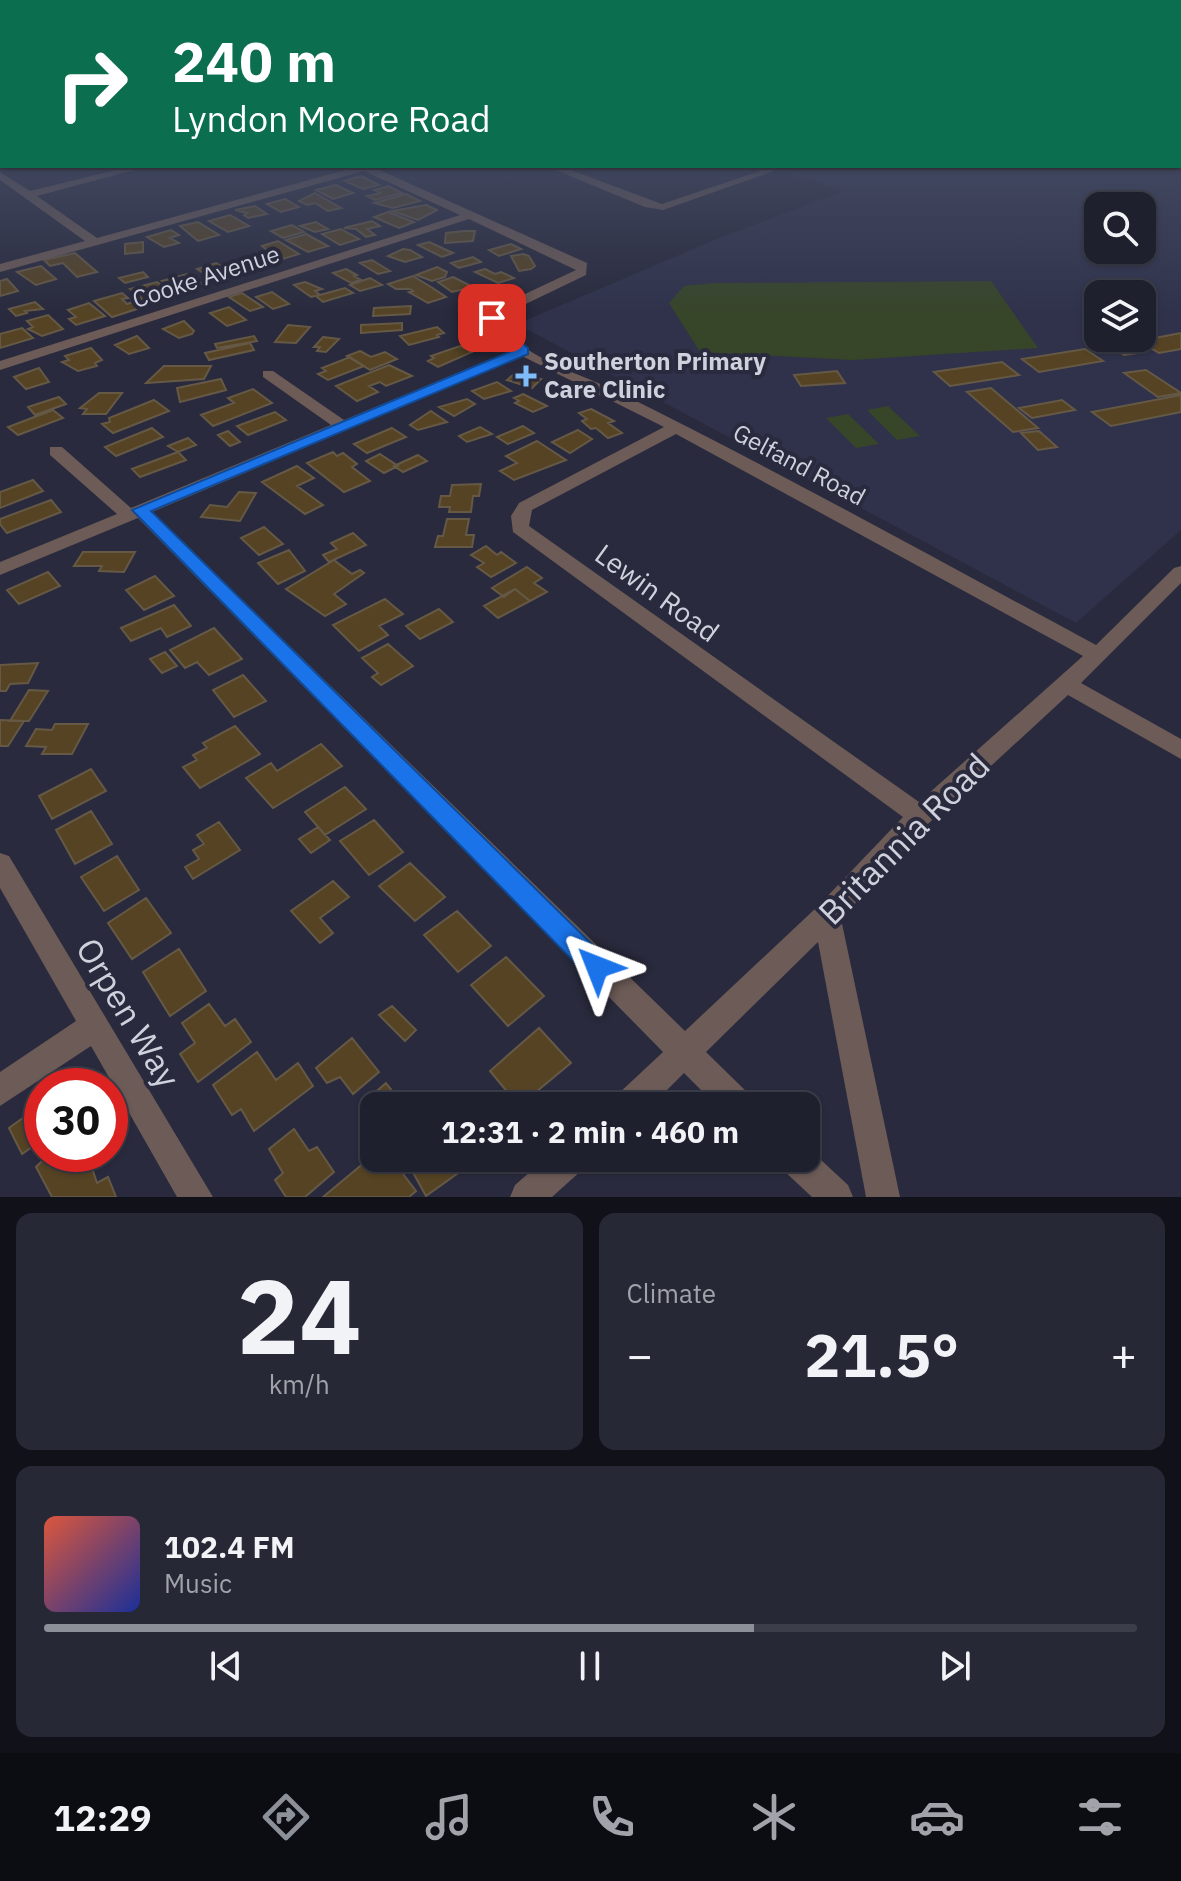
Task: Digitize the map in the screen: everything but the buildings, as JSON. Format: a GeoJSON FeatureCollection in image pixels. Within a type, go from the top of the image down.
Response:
{"type":"FeatureCollection","features":[{"type":"Feature","properties":{"kind":"street"},"geometry":{"type":"LineString","coordinates":[[38,202],[96,243]]}},
{"type":"Feature","properties":{"kind":"street"},"geometry":{"type":"LineString","coordinates":[[0,268],[244,202]]}},
{"type":"Feature","properties":{"kind":"street","name":"Gelfand Road"},"geometry":{"type":"LineString","coordinates":[[443,202],[583,266],[582,272],[500,311],[492,318],[494,326],[523,351],[677,427],[1098,655]]}},
{"type":"Feature","properties":{"kind":"street"},"geometry":{"type":"LineString","coordinates":[[641,202],[663,207],[678,202]]}},
{"type":"Feature","properties":{"kind":"street","name":"Cooke Avenue"},"geometry":{"type":"LineString","coordinates":[[0,366],[471,215]]}},
{"type":"Feature","properties":{"kind":"street"},"geometry":{"type":"LineString","coordinates":[[0,569],[523,351]]}},
{"type":"Feature","properties":{"kind":"street"},"geometry":{"type":"LineString","coordinates":[[268,374],[342,426]]}},
{"type":"Feature","properties":{"kind":"street","name":"Lewin Road"},"geometry":{"type":"LineString","coordinates":[[677,427],[525,507],[520,516],[520,528],[920,816]]}},
{"type":"Feature","properties":{"kind":"street"},"geometry":{"type":"LineString","coordinates":[[56,451],[135,512],[724,1092]]}},
{"type":"Feature","properties":{"kind":"street","name":"Britannia Road"},"geometry":{"type":"LineString","coordinates":[[644,1092],[827,916],[920,816],[1098,655],[1181,572]]}},
{"type":"Feature","properties":{"kind":"street"},"geometry":{"type":"LineString","coordinates":[[1066,684],[1181,750]]}},
{"type":"Feature","properties":{"kind":"street","name":"Orpen Way"},"geometry":{"type":"LineString","coordinates":[[0,864],[93,1027],[196,1197]]}},
{"type":"Feature","properties":{"kind":"street"},"geometry":{"type":"LineString","coordinates":[[827,916],[883,1197]]}},
{"type":"Feature","properties":{"kind":"street"},"geometry":{"type":"LineString","coordinates":[[0,1090],[93,1027]]}},
{"type":"Feature","properties":{"kind":"street"},"geometry":{"type":"LineString","coordinates":[[527,1197],[555,1172]]}},
{"type":"Feature","properties":{"kind":"street"},"geometry":{"type":"LineString","coordinates":[[810,1172],[836,1197]]}},
{"type":"Feature","properties":{"kind":"shaded area"},"geometry":{"type":"Polygon","coordinates":[[[815,202],[1084,202],[1084,264],[1156,264],[1156,202],[1181,202],[1181,530],[1076,623],[517,324],[717,239],[815,202]]]}},
{"type":"Feature","properties":{"kind":"green space"},"geometry":{"type":"Polygon","coordinates":[[[991,281],[1038,348],[853,360],[700,352],[669,303],[684,286],[713,283],[991,281]]]}},
{"type":"Feature","properties":{"kind":"green space"},"geometry":{"type":"Polygon","coordinates":[[[888,406],[920,436],[897,440],[867,410],[888,406]]]}},
{"type":"Feature","properties":{"kind":"green space"},"geometry":{"type":"Polygon","coordinates":[[[848,414],[879,444],[856,448],[826,418],[848,414]]]}},
{"type":"Feature","properties":{"kind":"place","name":"Southerton Primary Care Clinic"},"geometry":{"type":"Point","coordinates":[526,376]}},
{"type":"Feature","properties":{"kind":"route"},"geometry":{"type":"LineString","coordinates":[[492,318],[494,326],[523,351],[140,510],[597,967]]}}]}
